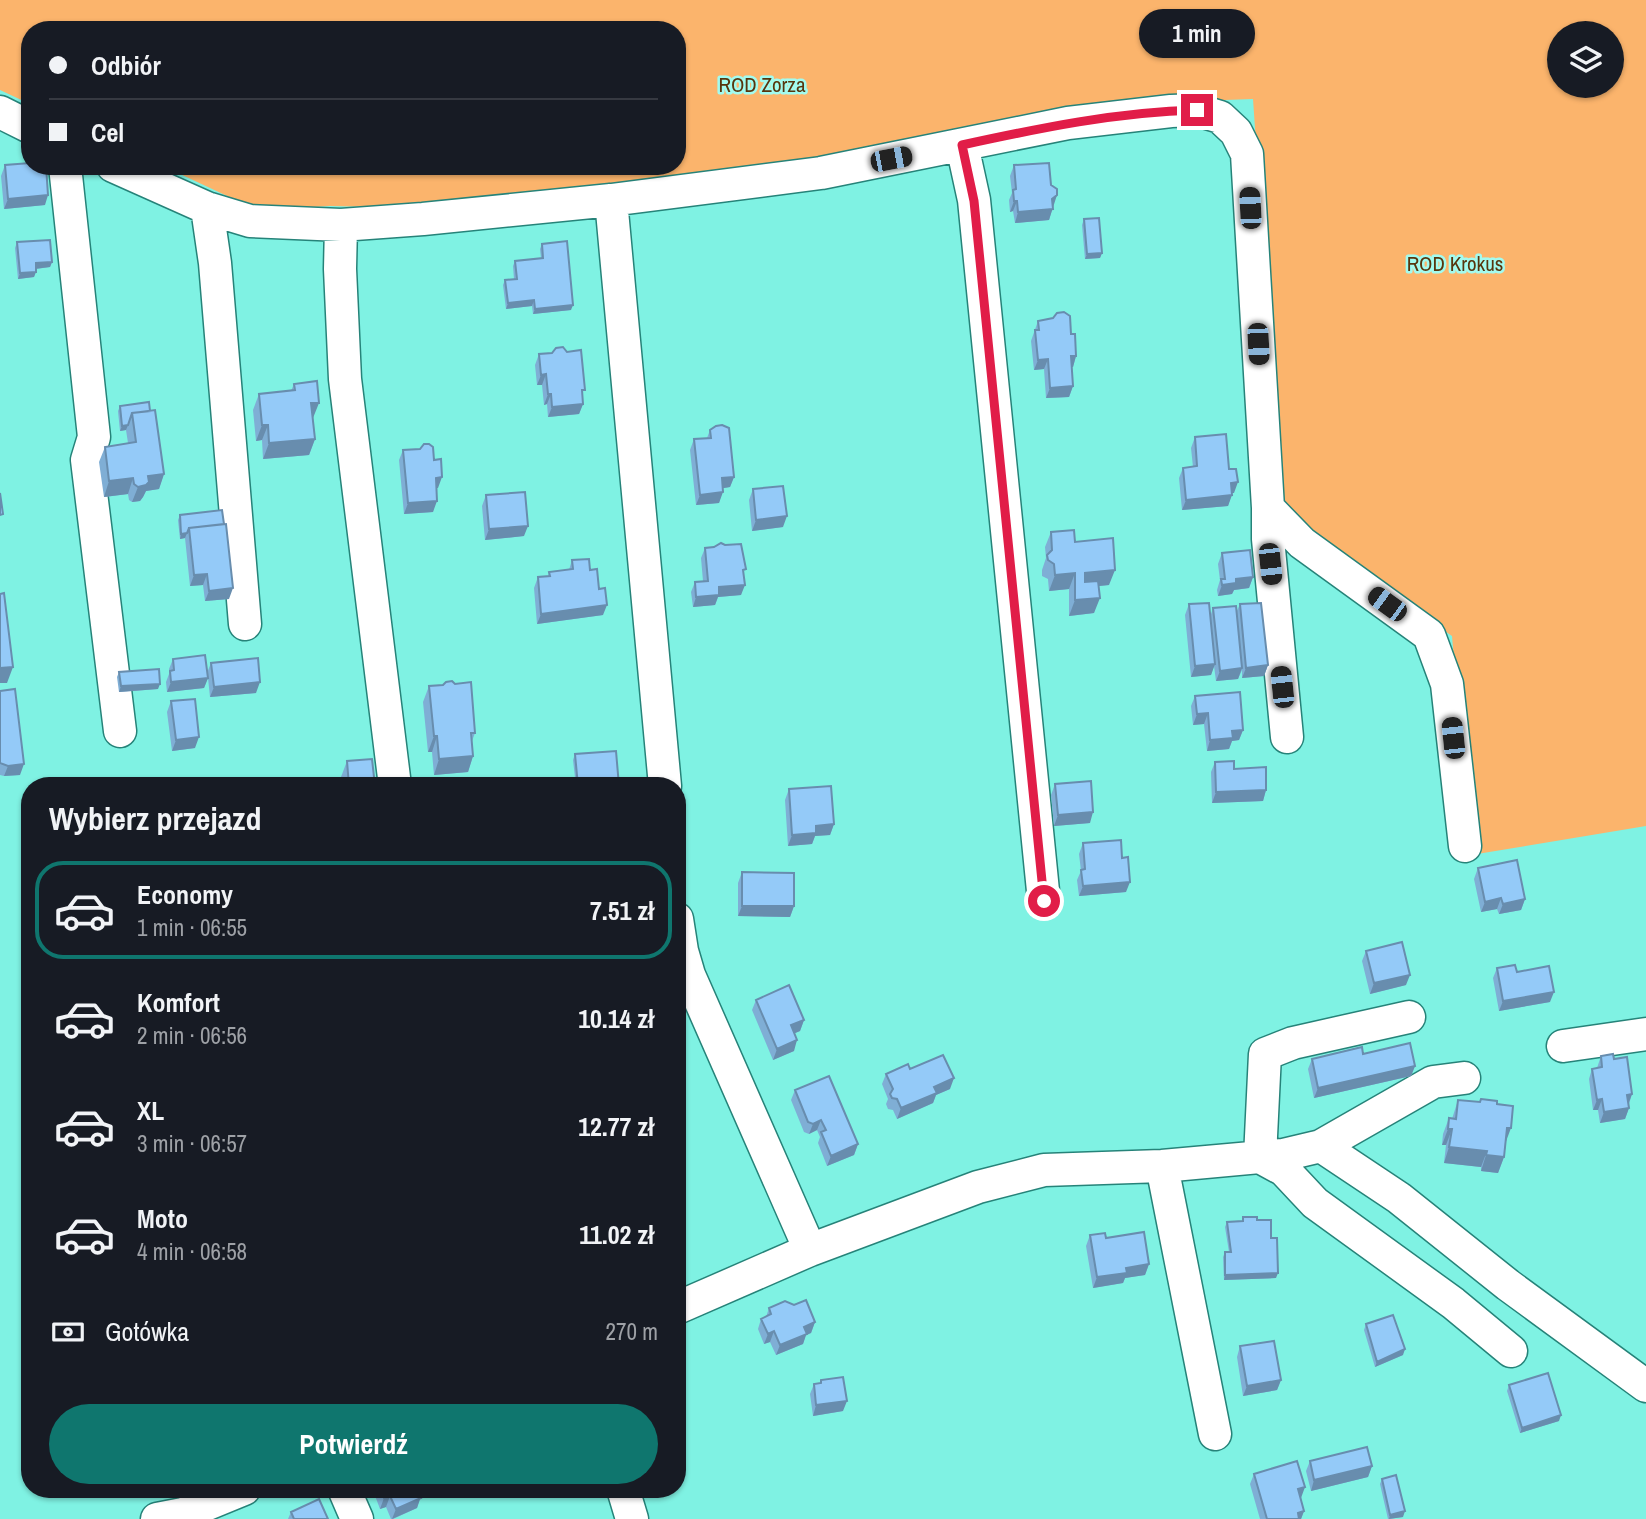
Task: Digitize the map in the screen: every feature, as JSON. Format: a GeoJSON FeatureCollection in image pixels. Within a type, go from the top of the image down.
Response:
{"type":"FeatureCollection","features":[{"type":"Feature","properties":{"kind":"street"},"geometry":{"type":"LineString","coordinates":[[133,175],[207,208],[250,221],[424,219],[611,200],[821,173],[1068,123],[1171,111],[1197,110],[1220,117],[1236,132],[1247,153],[1268,539],[1287,737]]}},
{"type":"Feature","properties":{"kind":"street"},"geometry":{"type":"LineString","coordinates":[[0,112],[21,122]]}},
{"type":"Feature","properties":{"kind":"street"},"geometry":{"type":"LineString","coordinates":[[962,145],[974,201],[1044,901]]}},
{"type":"Feature","properties":{"kind":"street"},"geometry":{"type":"LineString","coordinates":[[66,175],[94,437],[87,460],[120,731]]}},
{"type":"Feature","properties":{"kind":"street"},"geometry":{"type":"LineString","coordinates":[[611,200],[664,777]]}},
{"type":"Feature","properties":{"kind":"street"},"geometry":{"type":"LineString","coordinates":[[207,208],[215,263],[245,624]]}},
{"type":"Feature","properties":{"kind":"street"},"geometry":{"type":"LineString","coordinates":[[333,218],[340,269],[345,379],[394,777]]}},
{"type":"Feature","properties":{"kind":"street"},"geometry":{"type":"LineString","coordinates":[[1268,508],[1302,544],[1429,635],[1447,684],[1465,846]]}},
{"type":"Feature","properties":{"kind":"street"},"geometry":{"type":"LineString","coordinates":[[686,965],[810,1250]]}},
{"type":"Feature","properties":{"kind":"street"},"geometry":{"type":"LineString","coordinates":[[1260,1157],[1265,1054],[1293,1043],[1409,1017]]}},
{"type":"Feature","properties":{"kind":"street"},"geometry":{"type":"LineString","coordinates":[[1563,1046],[1646,1034]]}},
{"type":"Feature","properties":{"kind":"street"},"geometry":{"type":"LineString","coordinates":[[686,1304],[810,1250],[978,1187],[1044,1170],[1162,1166],[1283,1155],[1321,1146],[1433,1082],[1464,1078]]}},
{"type":"Feature","properties":{"kind":"street"},"geometry":{"type":"LineString","coordinates":[[1321,1146],[1399,1198],[1508,1285],[1646,1386]]}},
{"type":"Feature","properties":{"kind":"street"},"geometry":{"type":"LineString","coordinates":[[1260,1157],[1284,1170],[1315,1203],[1453,1303],[1511,1351]]}},
{"type":"Feature","properties":{"kind":"street"},"geometry":{"type":"LineString","coordinates":[[1162,1166],[1215,1434]]}},
{"type":"Feature","properties":{"kind":"street"},"geometry":{"type":"LineString","coordinates":[[157,1519],[183,1514],[222,1498]]}},
{"type":"Feature","properties":{"kind":"street"},"geometry":{"type":"LineString","coordinates":[[348,1498],[357,1519]]}},
{"type":"Feature","properties":{"kind":"street"},"geometry":{"type":"LineString","coordinates":[[626,1498],[632,1519]]}},
{"type":"Feature","properties":{"kind":"green space","name":"ROD Krokus"},"geometry":{"type":"Polygon","coordinates":[[[0,0],[1646,0],[1646,826],[1471,855],[1452,636],[1307,536],[1285,508],[1280,490],[1253,99],[1111,104],[821,160],[420,208],[330,206],[257,210],[182,175],[686,175],[686,21],[21,21],[21,100],[0,90],[0,0]]]}},
{"type":"Feature","properties":{"kind":"building"},"geometry":{"type":"Polygon","coordinates":[[[1049,163],[1051,185],[1057,189],[1057,195],[1052,199],[1053,209],[1018,212],[1013,190],[1016,189],[1014,165],[1049,163]]]}},
{"type":"Feature","properties":{"kind":"building"},"geometry":{"type":"Polygon","coordinates":[[[21,164],[21,175],[47,175],[48,195],[8,199],[5,165],[21,164]]]}},
{"type":"Feature","properties":{"kind":"building"},"geometry":{"type":"Polygon","coordinates":[[[1099,218],[1102,253],[1087,254],[1084,219],[1099,218]]]}},
{"type":"Feature","properties":{"kind":"building"},"geometry":{"type":"Polygon","coordinates":[[[50,240],[52,262],[36,263],[36,272],[20,273],[17,242],[50,240]]]}},
{"type":"Feature","properties":{"kind":"building"},"geometry":{"type":"Polygon","coordinates":[[[567,241],[573,305],[535,309],[534,300],[508,303],[505,280],[517,279],[515,261],[543,258],[542,244],[567,241]]]}},
{"type":"Feature","properties":{"kind":"building"},"geometry":{"type":"Polygon","coordinates":[[[1064,312],[1070,316],[1071,334],[1075,334],[1076,356],[1071,356],[1073,386],[1050,388],[1048,359],[1038,360],[1035,330],[1039,330],[1038,321],[1064,312]]]}},
{"type":"Feature","properties":{"kind":"building"},"geometry":{"type":"Polygon","coordinates":[[[563,347],[567,352],[581,350],[585,390],[582,390],[583,404],[552,407],[546,374],[541,375],[539,354],[552,353],[556,348],[563,347]]]}},
{"type":"Feature","properties":{"kind":"building"},"geometry":{"type":"Polygon","coordinates":[[[317,381],[319,403],[311,403],[315,439],[269,443],[268,425],[262,425],[259,394],[295,390],[294,384],[317,381]]]}},
{"type":"Feature","properties":{"kind":"building"},"geometry":{"type":"Polygon","coordinates":[[[149,402],[150,411],[132,413],[128,425],[122,426],[120,406],[149,402]]]}},
{"type":"Feature","properties":{"kind":"building"},"geometry":{"type":"Polygon","coordinates":[[[155,410],[164,474],[148,476],[149,482],[138,487],[133,478],[109,481],[105,447],[136,442],[132,413],[155,410]]]}},
{"type":"Feature","properties":{"kind":"building"},"geometry":{"type":"Polygon","coordinates":[[[722,425],[729,428],[734,477],[722,478],[723,492],[700,495],[694,439],[711,438],[710,430],[722,425]]]}},
{"type":"Feature","properties":{"kind":"building"},"geometry":{"type":"Polygon","coordinates":[[[1226,434],[1229,469],[1236,469],[1238,482],[1231,483],[1232,495],[1186,500],[1183,468],[1197,466],[1195,437],[1226,434]]]}},
{"type":"Feature","properties":{"kind":"building"},"geometry":{"type":"Polygon","coordinates":[[[424,444],[433,447],[434,460],[441,459],[442,477],[436,478],[437,501],[408,503],[403,450],[420,449],[424,444]]]}},
{"type":"Feature","properties":{"kind":"building"},"geometry":{"type":"Polygon","coordinates":[[[783,486],[787,516],[756,520],[753,489],[783,486]]]}},
{"type":"Feature","properties":{"kind":"building"},"geometry":{"type":"Polygon","coordinates":[[[525,492],[528,526],[489,529],[486,495],[525,492]]]}},
{"type":"Feature","properties":{"kind":"building"},"geometry":{"type":"Polygon","coordinates":[[[0,493],[3,514],[0,515],[0,493]]]}},
{"type":"Feature","properties":{"kind":"building"},"geometry":{"type":"Polygon","coordinates":[[[222,510],[224,524],[189,528],[187,533],[181,534],[180,515],[222,510]]]}},
{"type":"Feature","properties":{"kind":"building"},"geometry":{"type":"Polygon","coordinates":[[[226,524],[233,588],[209,591],[207,574],[194,575],[189,528],[226,524]]]}},
{"type":"Feature","properties":{"kind":"building"},"geometry":{"type":"Polygon","coordinates":[[[1074,530],[1075,542],[1113,538],[1115,570],[1085,573],[1085,582],[1098,581],[1100,598],[1075,600],[1075,573],[1055,575],[1054,564],[1048,560],[1047,555],[1052,550],[1051,532],[1074,530]]]}},
{"type":"Feature","properties":{"kind":"building"},"geometry":{"type":"Polygon","coordinates":[[[721,543],[741,544],[746,569],[743,570],[745,585],[719,587],[719,595],[696,597],[695,582],[708,581],[705,548],[721,543]]]}},
{"type":"Feature","properties":{"kind":"building"},"geometry":{"type":"Polygon","coordinates":[[[1250,550],[1253,577],[1236,579],[1236,583],[1222,585],[1221,579],[1225,579],[1222,553],[1250,550]]]}},
{"type":"Feature","properties":{"kind":"building"},"geometry":{"type":"Polygon","coordinates":[[[589,559],[590,570],[597,569],[599,589],[605,588],[607,605],[541,614],[538,577],[550,576],[549,572],[573,569],[572,560],[589,559]]]}},
{"type":"Feature","properties":{"kind":"building"},"geometry":{"type":"Polygon","coordinates":[[[4,593],[13,667],[0,668],[0,594],[4,593]]]}},
{"type":"Feature","properties":{"kind":"building"},"geometry":{"type":"Polygon","coordinates":[[[1209,603],[1215,664],[1195,666],[1189,604],[1209,603]]]}},
{"type":"Feature","properties":{"kind":"building"},"geometry":{"type":"Polygon","coordinates":[[[1261,603],[1268,665],[1246,668],[1240,604],[1261,603]]]}},
{"type":"Feature","properties":{"kind":"building"},"geometry":{"type":"Polygon","coordinates":[[[1236,606],[1242,668],[1220,671],[1213,608],[1236,606]]]}},
{"type":"Feature","properties":{"kind":"building"},"geometry":{"type":"Polygon","coordinates":[[[205,655],[208,678],[171,682],[173,659],[205,655]]]}},
{"type":"Feature","properties":{"kind":"building"},"geometry":{"type":"Polygon","coordinates":[[[258,658],[260,682],[214,687],[211,663],[258,658]]]}},
{"type":"Feature","properties":{"kind":"building"},"geometry":{"type":"Polygon","coordinates":[[[159,669],[160,684],[121,686],[119,672],[159,669]]]}},
{"type":"Feature","properties":{"kind":"building"},"geometry":{"type":"Polygon","coordinates":[[[452,681],[455,684],[471,682],[475,733],[471,733],[473,756],[439,759],[429,686],[452,681]]]}},
{"type":"Feature","properties":{"kind":"building"},"geometry":{"type":"Polygon","coordinates":[[[15,689],[24,764],[8,766],[0,763],[0,691],[15,689]]]}},
{"type":"Feature","properties":{"kind":"building"},"geometry":{"type":"Polygon","coordinates":[[[1240,692],[1243,730],[1232,731],[1233,738],[1210,740],[1208,713],[1197,714],[1195,696],[1240,692]]]}},
{"type":"Feature","properties":{"kind":"building"},"geometry":{"type":"Polygon","coordinates":[[[195,699],[199,737],[176,740],[171,701],[195,699]]]}},
{"type":"Feature","properties":{"kind":"building"},"geometry":{"type":"Polygon","coordinates":[[[616,751],[618,777],[577,777],[575,754],[616,751]]]}},
{"type":"Feature","properties":{"kind":"building"},"geometry":{"type":"Polygon","coordinates":[[[372,759],[374,777],[348,777],[347,761],[372,759]]]}},
{"type":"Feature","properties":{"kind":"building"},"geometry":{"type":"Polygon","coordinates":[[[1234,761],[1234,769],[1266,767],[1266,790],[1216,792],[1215,762],[1234,761]]]}},
{"type":"Feature","properties":{"kind":"building"},"geometry":{"type":"Polygon","coordinates":[[[1091,781],[1093,812],[1058,815],[1055,784],[1091,781]]]}},
{"type":"Feature","properties":{"kind":"building"},"geometry":{"type":"Polygon","coordinates":[[[831,786],[834,824],[816,826],[816,833],[792,835],[789,789],[831,786]]]}},
{"type":"Feature","properties":{"kind":"building"},"geometry":{"type":"Polygon","coordinates":[[[1121,840],[1122,858],[1128,857],[1130,882],[1083,886],[1083,843],[1121,840]]]}},
{"type":"Feature","properties":{"kind":"building"},"geometry":{"type":"Polygon","coordinates":[[[1517,860],[1525,899],[1503,904],[1501,898],[1485,902],[1478,868],[1517,860]]]}},
{"type":"Feature","properties":{"kind":"building"},"geometry":{"type":"Polygon","coordinates":[[[742,872],[794,873],[794,906],[742,906],[742,872]]]}},
{"type":"Feature","properties":{"kind":"building"},"geometry":{"type":"Polygon","coordinates":[[[1402,942],[1410,975],[1374,983],[1366,951],[1402,942]]]}},
{"type":"Feature","properties":{"kind":"building"},"geometry":{"type":"Polygon","coordinates":[[[1515,965],[1517,972],[1549,966],[1554,992],[1503,1001],[1497,968],[1515,965]]]}},
{"type":"Feature","properties":{"kind":"building"},"geometry":{"type":"Polygon","coordinates":[[[789,985],[804,1020],[791,1025],[797,1040],[777,1049],[756,1000],[789,985]]]}},
{"type":"Feature","properties":{"kind":"building"},"geometry":{"type":"Polygon","coordinates":[[[1410,1043],[1415,1066],[1318,1088],[1312,1059],[1362,1047],[1363,1054],[1410,1043]]]}},
{"type":"Feature","properties":{"kind":"building"},"geometry":{"type":"Polygon","coordinates":[[[1613,1054],[1614,1059],[1627,1057],[1632,1094],[1627,1095],[1629,1108],[1604,1112],[1602,1099],[1597,1100],[1592,1069],[1602,1067],[1601,1056],[1613,1054]]]}},
{"type":"Feature","properties":{"kind":"building"},"geometry":{"type":"Polygon","coordinates":[[[943,1055],[954,1078],[934,1087],[937,1093],[901,1108],[897,1099],[890,1094],[893,1089],[886,1074],[908,1064],[910,1069],[943,1055]]]}},
{"type":"Feature","properties":{"kind":"building"},"geometry":{"type":"Polygon","coordinates":[[[829,1076],[858,1144],[831,1156],[821,1132],[826,1130],[821,1120],[813,1124],[808,1122],[795,1090],[829,1076]]]}},
{"type":"Feature","properties":{"kind":"building"},"geometry":{"type":"Polygon","coordinates":[[[1481,1099],[1513,1106],[1504,1157],[1486,1155],[1487,1151],[1449,1147],[1452,1129],[1448,1129],[1449,1118],[1456,1119],[1458,1100],[1480,1102],[1481,1099]]]}},
{"type":"Feature","properties":{"kind":"building"},"geometry":{"type":"Polygon","coordinates":[[[1243,1217],[1271,1220],[1271,1238],[1277,1238],[1278,1273],[1225,1275],[1225,1252],[1231,1252],[1227,1222],[1243,1221],[1243,1217]]]}},
{"type":"Feature","properties":{"kind":"building"},"geometry":{"type":"Polygon","coordinates":[[[1144,1232],[1149,1264],[1126,1268],[1127,1273],[1097,1277],[1090,1235],[1105,1233],[1106,1238],[1144,1232]]]}},
{"type":"Feature","properties":{"kind":"building"},"geometry":{"type":"Polygon","coordinates":[[[806,1300],[815,1322],[804,1327],[807,1334],[780,1345],[774,1331],[768,1334],[761,1319],[771,1314],[769,1308],[785,1301],[794,1305],[806,1300]]]}},
{"type":"Feature","properties":{"kind":"building"},"geometry":{"type":"Polygon","coordinates":[[[1393,1315],[1405,1349],[1377,1362],[1366,1324],[1393,1315]]]}},
{"type":"Feature","properties":{"kind":"building"},"geometry":{"type":"Polygon","coordinates":[[[1274,1341],[1281,1380],[1247,1386],[1240,1346],[1274,1341]]]}},
{"type":"Feature","properties":{"kind":"building"},"geometry":{"type":"Polygon","coordinates":[[[1548,1373],[1561,1415],[1522,1428],[1509,1385],[1548,1373]]]}},
{"type":"Feature","properties":{"kind":"building"},"geometry":{"type":"Polygon","coordinates":[[[843,1377],[847,1401],[816,1405],[814,1384],[821,1383],[821,1380],[843,1377]]]}},
{"type":"Feature","properties":{"kind":"building"},"geometry":{"type":"Polygon","coordinates":[[[1367,1447],[1372,1466],[1314,1480],[1310,1461],[1367,1447]]]}},
{"type":"Feature","properties":{"kind":"building"},"geometry":{"type":"Polygon","coordinates":[[[1297,1461],[1305,1487],[1298,1489],[1304,1511],[1298,1513],[1299,1519],[1267,1519],[1254,1474],[1297,1461]]]}},
{"type":"Feature","properties":{"kind":"building"},"geometry":{"type":"Polygon","coordinates":[[[1396,1475],[1405,1511],[1390,1515],[1382,1479],[1396,1475]]]}},
{"type":"Feature","properties":{"kind":"building"},"geometry":{"type":"Polygon","coordinates":[[[391,1498],[421,1498],[396,1509],[391,1498]]]}},
{"type":"Feature","properties":{"kind":"building"},"geometry":{"type":"Polygon","coordinates":[[[319,1499],[328,1519],[294,1519],[291,1512],[319,1499]]]}},
{"type":"Feature","properties":{"kind":"route"},"geometry":{"type":"LineString","coordinates":[[1044,901],[974,201],[962,145],[1068,123],[1197,110]]}},
{"type":"Feature","properties":{"kind":"park label","name":"ROD Zorza"},"geometry":{"type":"Point","coordinates":[762,84]}}]}
